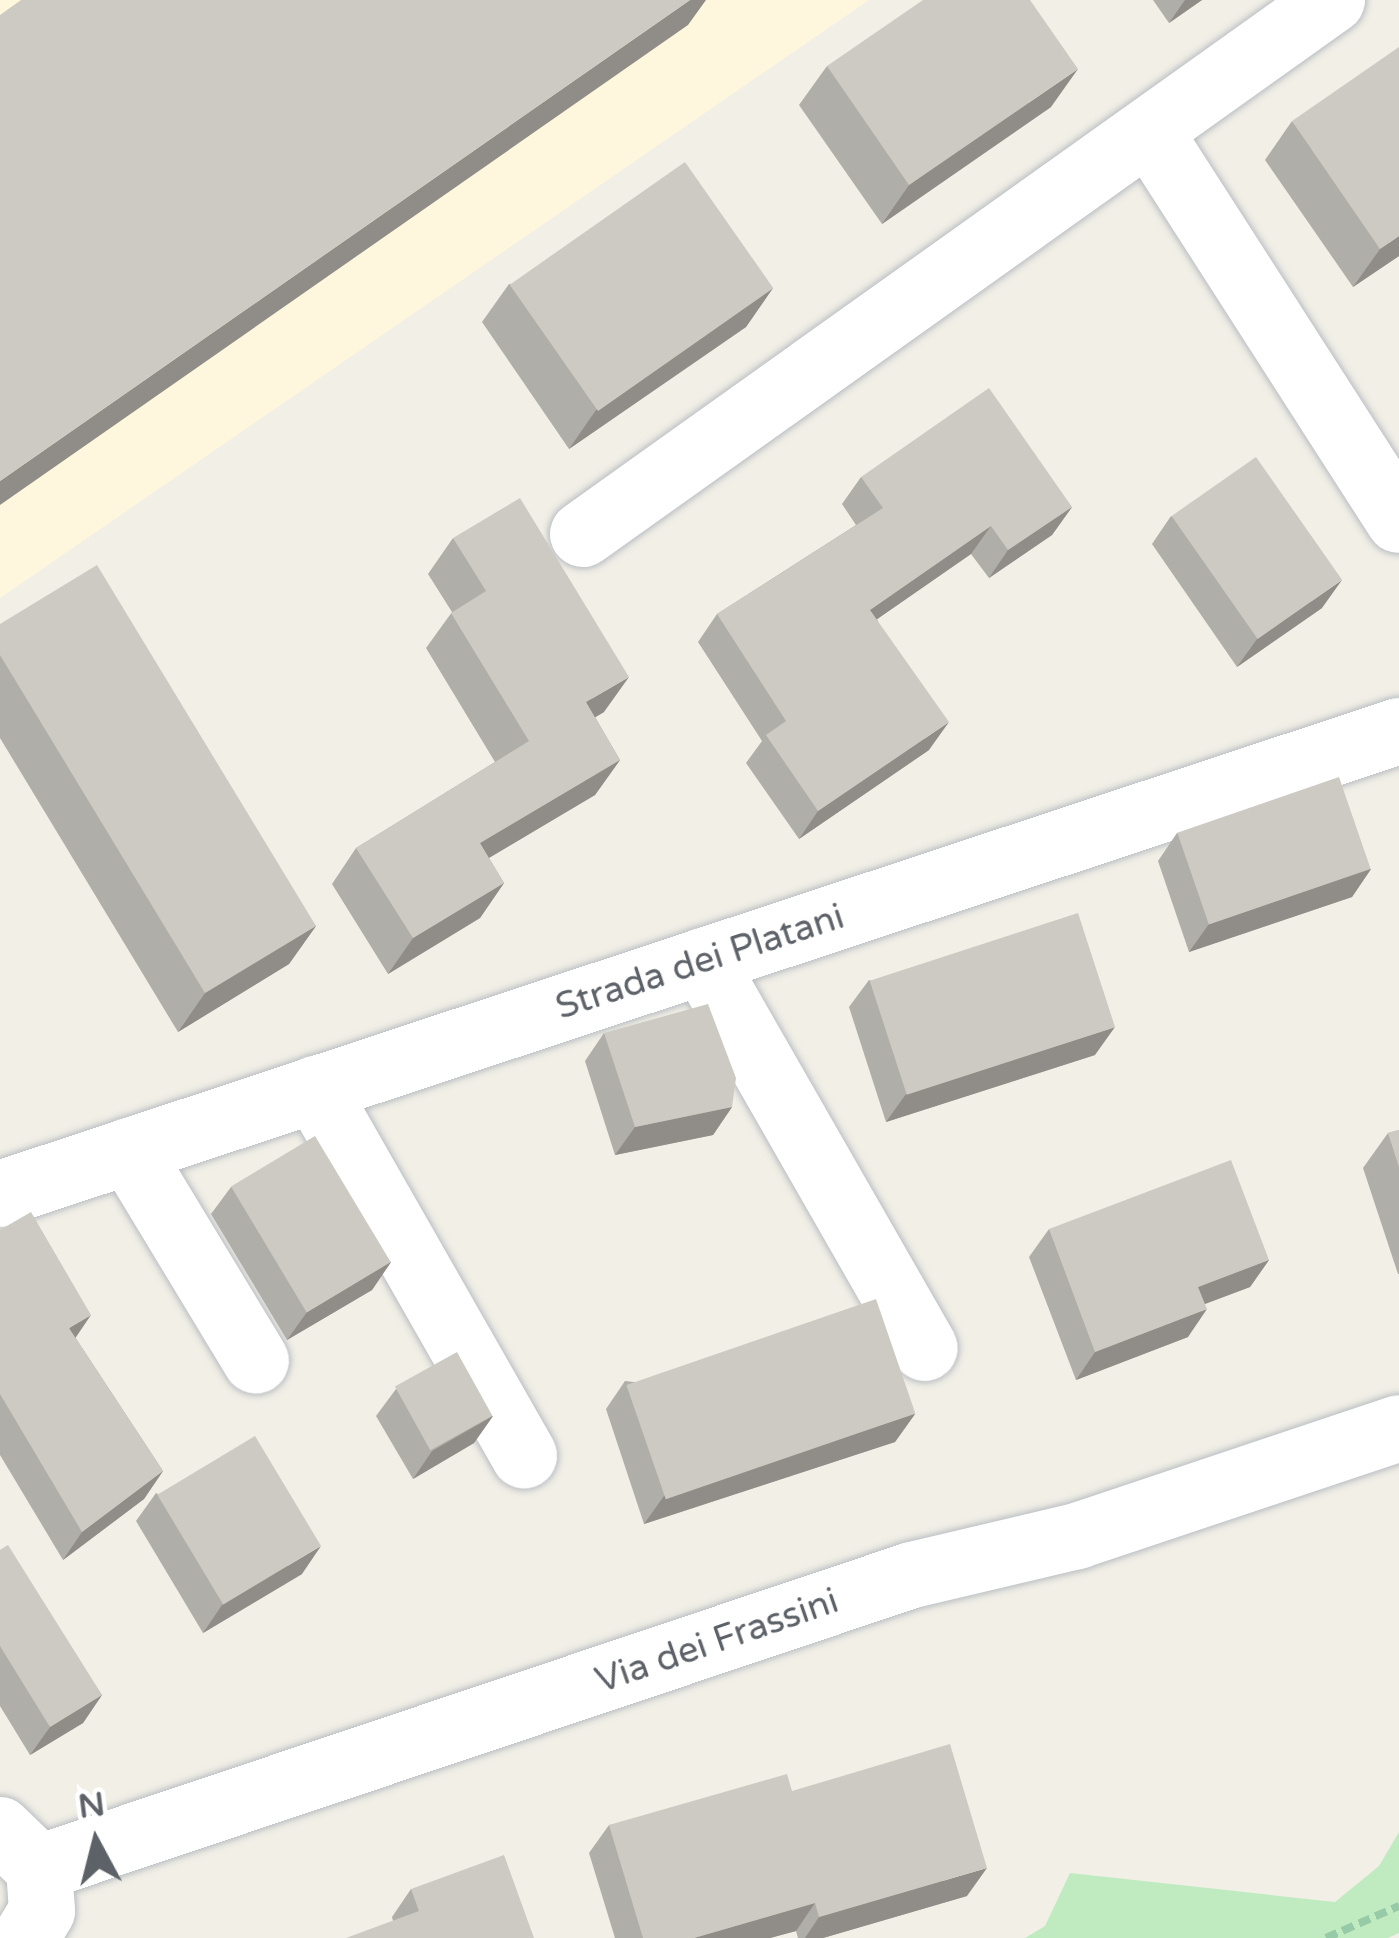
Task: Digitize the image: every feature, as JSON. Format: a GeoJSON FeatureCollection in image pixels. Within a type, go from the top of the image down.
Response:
{"type":"FeatureCollection","features":[{"type":"Feature","properties":{"kind":"street"},"geometry":{"type":"LineString","coordinates":[[583,534],[1332,0]]}},
{"type":"Feature","properties":{"kind":"street"},"geometry":{"type":"LineString","coordinates":[[1149,131],[1399,520]]}},
{"type":"Feature","properties":{"kind":"street","name":"Strada dei Platani"},"geometry":{"type":"LineString","coordinates":[[0,1193],[1399,731]]}},
{"type":"Feature","properties":{"kind":"street"},"geometry":{"type":"LineString","coordinates":[[703,962],[925,1348]]}},
{"type":"Feature","properties":{"kind":"street"},"geometry":{"type":"LineString","coordinates":[[316,1089],[524,1456]]}},
{"type":"Feature","properties":{"kind":"street"},"geometry":{"type":"LineString","coordinates":[[129,1151],[256,1361]]}},
{"type":"Feature","properties":{"kind":"street","name":"Via dei Frassini"},"geometry":{"type":"LineString","coordinates":[[26,1938],[42,1911],[20,1849],[912,1575],[1077,1536],[1399,1428]]}},
{"type":"Feature","properties":{"kind":"path"},"geometry":{"type":"LineString","coordinates":[[1327,1938],[1399,1906]]}},
{"type":"Feature","properties":{"kind":"shaded area"},"geometry":{"type":"Polygon","coordinates":[[[0,0],[869,0],[0,598],[0,0]]]}},
{"type":"Feature","properties":{"kind":"green space"},"geometry":{"type":"Polygon","coordinates":[[[1399,1832],[1399,1933],[1388,1938],[1025,1938],[1045,1926],[1070,1873],[1335,1902],[1379,1866],[1399,1832]]]}},
{"type":"Feature","properties":{"kind":"building"},"geometry":{"type":"Polygon","coordinates":[[[21,0],[690,0],[0,481],[0,15],[21,0]]]}},
{"type":"Feature","properties":{"kind":"building"},"geometry":{"type":"Polygon","coordinates":[[[923,0],[1030,0],[1078,69],[909,185],[827,66],[923,0]]]}},
{"type":"Feature","properties":{"kind":"building"},"geometry":{"type":"Polygon","coordinates":[[[1399,47],[1399,236],[1380,249],[1292,121],[1399,47]]]}},
{"type":"Feature","properties":{"kind":"building"},"geometry":{"type":"Polygon","coordinates":[[[685,162],[773,288],[598,411],[510,285],[685,162]]]}},
{"type":"Feature","properties":{"kind":"building"},"geometry":{"type":"Polygon","coordinates":[[[989,388],[1072,507],[1008,550],[991,526],[870,610],[949,722],[818,811],[766,735],[786,721],[717,614],[883,508],[861,477],[989,388]]]}},
{"type":"Feature","properties":{"kind":"building"},"geometry":{"type":"Polygon","coordinates":[[[1256,457],[1342,580],[1258,639],[1172,516],[1256,457]]]}},
{"type":"Feature","properties":{"kind":"building"},"geometry":{"type":"Polygon","coordinates":[[[520,498],[629,677],[586,702],[620,760],[480,843],[504,883],[413,938],[356,848],[529,741],[451,613],[486,591],[453,538],[520,498]]]}},
{"type":"Feature","properties":{"kind":"building"},"geometry":{"type":"Polygon","coordinates":[[[97,565],[316,926],[205,993],[0,655],[0,624],[97,565]]]}},
{"type":"Feature","properties":{"kind":"building"},"geometry":{"type":"Polygon","coordinates":[[[1339,777],[1371,869],[1209,924],[1177,833],[1339,777]]]}},
{"type":"Feature","properties":{"kind":"building"},"geometry":{"type":"Polygon","coordinates":[[[1078,913],[1115,1027],[907,1095],[870,981],[1078,913]]]}},
{"type":"Feature","properties":{"kind":"building"},"geometry":{"type":"Polygon","coordinates":[[[708,1004],[736,1078],[732,1107],[635,1127],[604,1033],[708,1004]]]}},
{"type":"Feature","properties":{"kind":"building"},"geometry":{"type":"Polygon","coordinates":[[[1399,1130],[1399,1167],[1388,1133],[1399,1130]]]}},
{"type":"Feature","properties":{"kind":"building"},"geometry":{"type":"Polygon","coordinates":[[[315,1136],[391,1262],[307,1312],[231,1186],[315,1136]]]}},
{"type":"Feature","properties":{"kind":"building"},"geometry":{"type":"Polygon","coordinates":[[[1231,1160],[1269,1260],[1198,1287],[1207,1309],[1095,1352],[1049,1229],[1231,1160]]]}},
{"type":"Feature","properties":{"kind":"building"},"geometry":{"type":"Polygon","coordinates":[[[31,1212],[91,1315],[69,1328],[163,1471],[82,1532],[0,1394],[0,1230],[31,1212]]]}},
{"type":"Feature","properties":{"kind":"building"},"geometry":{"type":"Polygon","coordinates":[[[876,1299],[915,1413],[666,1499],[626,1385],[876,1299]]]}},
{"type":"Feature","properties":{"kind":"building"},"geometry":{"type":"Polygon","coordinates":[[[457,1352],[492,1416],[430,1450],[395,1386],[457,1352]]]}},
{"type":"Feature","properties":{"kind":"building"},"geometry":{"type":"Polygon","coordinates":[[[255,1436],[321,1546],[223,1604],[157,1495],[255,1436]]]}},
{"type":"Feature","properties":{"kind":"building"},"geometry":{"type":"Polygon","coordinates":[[[8,1545],[102,1695],[50,1727],[0,1646],[0,1550],[8,1545]]]}},
{"type":"Feature","properties":{"kind":"building"},"geometry":{"type":"Polygon","coordinates":[[[950,1744],[987,1868],[819,1917],[815,1903],[694,1938],[643,1938],[609,1825],[787,1774],[792,1791],[950,1744]]]}},
{"type":"Feature","properties":{"kind":"building"},"geometry":{"type":"Polygon","coordinates":[[[504,1855],[534,1938],[346,1938],[419,1911],[411,1889],[504,1855]]]}}]}
